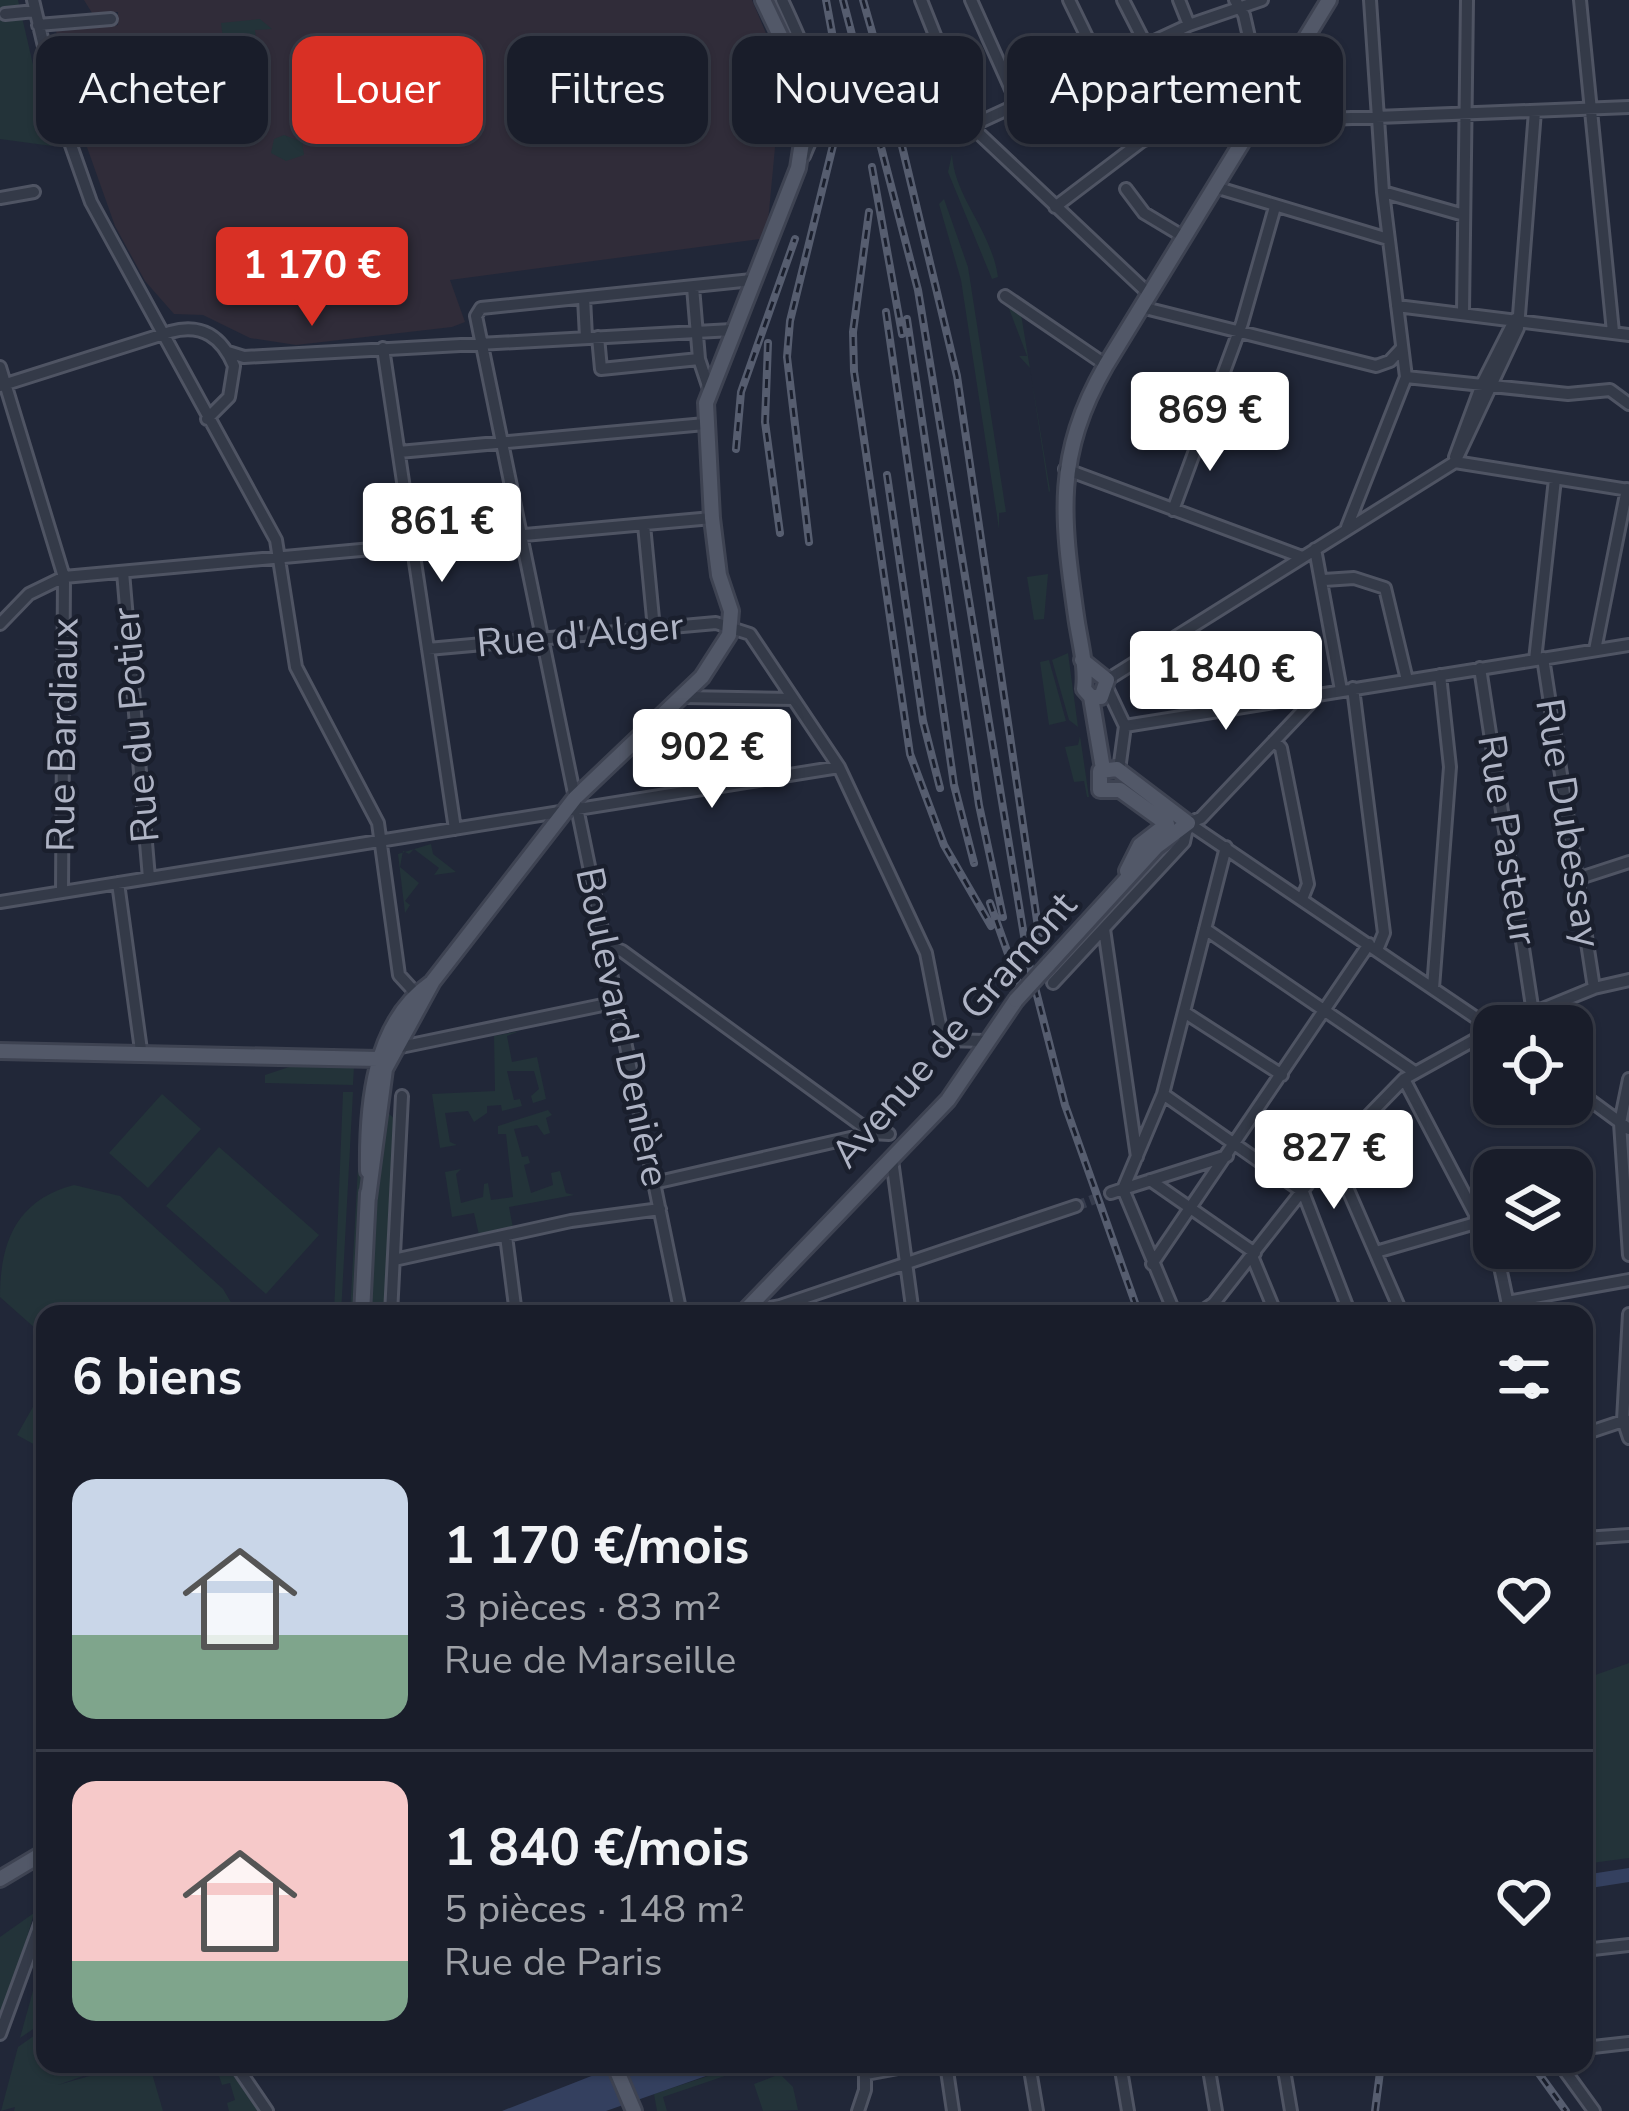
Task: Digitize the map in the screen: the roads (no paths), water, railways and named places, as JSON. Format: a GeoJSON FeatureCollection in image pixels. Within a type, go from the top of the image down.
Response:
{"type":"FeatureCollection","features":[{"type":"Feature","properties":{"kind":"main road"},"geometry":{"type":"LineString","coordinates":[[763,0],[779,36]]}},
{"type":"Feature","properties":{"kind":"main road"},"geometry":{"type":"LineString","coordinates":[[1307,36],[1329,0]]}},
{"type":"Feature","properties":{"kind":"main road"},"geometry":{"type":"LineString","coordinates":[[780,211],[793,144]]}},
{"type":"Feature","properties":{"kind":"main road"},"geometry":{"type":"LineString","coordinates":[[362,1305],[382,1064],[419,998],[572,807],[684,697],[724,648],[731,626],[712,518],[705,424],[710,389],[798,168],[802,144]]}},
{"type":"Feature","properties":{"kind":"main road"},"geometry":{"type":"LineString","coordinates":[[1187,823],[1167,824],[1115,775],[1098,686],[1082,660],[1062,518],[1065,469],[1082,411],[1106,365],[1241,144]]}},
{"type":"Feature","properties":{"kind":"main road"},"geometry":{"type":"LineString","coordinates":[[1115,775],[1187,823]]}},
{"type":"Feature","properties":{"kind":"main road","name":"Avenue de Gramont"},"geometry":{"type":"LineString","coordinates":[[752,1305],[956,1089],[1016,1000],[1156,847],[1187,823]]}},
{"type":"Feature","properties":{"kind":"main road","name":"Avenue de Gramont"},"geometry":{"type":"LineString","coordinates":[[1116,892],[1141,844],[1167,824]]}},
{"type":"Feature","properties":{"kind":"main road"},"geometry":{"type":"LineString","coordinates":[[382,1064],[396,1048],[419,998]]}},
{"type":"Feature","properties":{"kind":"main road"},"geometry":{"type":"LineString","coordinates":[[0,1051],[141,1050],[382,1064]]}},
{"type":"Feature","properties":{"kind":"main road"},"geometry":{"type":"LineString","coordinates":[[0,1879],[36,1857]]}},
{"type":"Feature","properties":{"kind":"main road"},"geometry":{"type":"LineString","coordinates":[[618,2073],[634,2111]]}},
{"type":"Feature","properties":{"kind":"street"},"geometry":{"type":"LineString","coordinates":[[782,0],[798,36]]}},
{"type":"Feature","properties":{"kind":"street"},"geometry":{"type":"LineString","coordinates":[[921,0],[935,36]]}},
{"type":"Feature","properties":{"kind":"street"},"geometry":{"type":"LineString","coordinates":[[971,0],[1007,80]]}},
{"type":"Feature","properties":{"kind":"street"},"geometry":{"type":"LineString","coordinates":[[1069,0],[1083,36]]}},
{"type":"Feature","properties":{"kind":"street"},"geometry":{"type":"LineString","coordinates":[[1123,0],[1141,36]]}},
{"type":"Feature","properties":{"kind":"street"},"geometry":{"type":"LineString","coordinates":[[1179,0],[1189,25]]}},
{"type":"Feature","properties":{"kind":"street"},"geometry":{"type":"LineString","coordinates":[[1165,36],[1237,4],[1262,0]]}},
{"type":"Feature","properties":{"kind":"street"},"geometry":{"type":"LineString","coordinates":[[1346,530],[1406,375],[1383,192],[1370,0]]}},
{"type":"Feature","properties":{"kind":"street"},"geometry":{"type":"LineString","coordinates":[[1462,312],[1467,0]]}},
{"type":"Feature","properties":{"kind":"street"},"geometry":{"type":"LineString","coordinates":[[1580,0],[1612,332]]}},
{"type":"Feature","properties":{"kind":"street"},"geometry":{"type":"LineString","coordinates":[[1237,4],[1246,36]]}},
{"type":"Feature","properties":{"kind":"street"},"geometry":{"type":"LineString","coordinates":[[5,14],[34,5],[60,114],[91,202],[280,557],[299,677],[368,800],[384,842],[399,975],[419,998]]}},
{"type":"Feature","properties":{"kind":"street"},"geometry":{"type":"LineString","coordinates":[[38,25],[111,19]]}},
{"type":"Feature","properties":{"kind":"street"},"geometry":{"type":"LineString","coordinates":[[1343,119],[1629,107]]}},
{"type":"Feature","properties":{"kind":"street"},"geometry":{"type":"LineString","coordinates":[[1115,775],[1125,726],[1098,686],[1455,462],[1515,319],[1535,111]]}},
{"type":"Feature","properties":{"kind":"street"},"geometry":{"type":"LineString","coordinates":[[983,138],[1145,300],[1235,333],[1376,366],[1390,362],[1402,348]]}},
{"type":"Feature","properties":{"kind":"street"},"geometry":{"type":"LineString","coordinates":[[798,168],[810,144]]}},
{"type":"Feature","properties":{"kind":"street"},"geometry":{"type":"LineString","coordinates":[[1055,207],[1138,144]]}},
{"type":"Feature","properties":{"kind":"street"},"geometry":{"type":"LineString","coordinates":[[1215,187],[1388,239]]}},
{"type":"Feature","properties":{"kind":"street"},"geometry":{"type":"LineString","coordinates":[[1126,189],[1144,213],[1184,237]]}},
{"type":"Feature","properties":{"kind":"street"},"geometry":{"type":"LineString","coordinates":[[0,198],[34,192]]}},
{"type":"Feature","properties":{"kind":"street"},"geometry":{"type":"LineString","coordinates":[[1383,192],[1464,215]]}},
{"type":"Feature","properties":{"kind":"street"},"geometry":{"type":"LineString","coordinates":[[1173,510],[1275,207]]}},
{"type":"Feature","properties":{"kind":"street"},"geometry":{"type":"LineString","coordinates":[[699,359],[601,369],[584,298],[752,280]]}},
{"type":"Feature","properties":{"kind":"street"},"geometry":{"type":"LineString","coordinates":[[693,287],[699,359],[710,389]]}},
{"type":"Feature","properties":{"kind":"street"},"geometry":{"type":"LineString","coordinates":[[1005,296],[1106,365]]}},
{"type":"Feature","properties":{"kind":"street","name":"Boulevard Denière"},"geometry":{"type":"LineString","coordinates":[[584,298],[482,308],[476,316],[572,807],[679,1305]]}},
{"type":"Feature","properties":{"kind":"street"},"geometry":{"type":"LineString","coordinates":[[1397,306],[1629,334]]}},
{"type":"Feature","properties":{"kind":"street"},"geometry":{"type":"LineString","coordinates":[[3,386],[197,328],[215,336],[239,362],[383,348],[732,330]]}},
{"type":"Feature","properties":{"kind":"street"},"geometry":{"type":"LineString","coordinates":[[383,348],[454,829]]}},
{"type":"Feature","properties":{"kind":"street"},"geometry":{"type":"LineString","coordinates":[[207,419],[229,397],[239,362]]}},
{"type":"Feature","properties":{"kind":"street","name":"Rue Bardiaux"},"geometry":{"type":"LineString","coordinates":[[0,367],[64,578],[62,892]]}},
{"type":"Feature","properties":{"kind":"street"},"geometry":{"type":"LineString","coordinates":[[1406,375],[1568,394],[1610,390],[1629,404]]}},
{"type":"Feature","properties":{"kind":"street"},"geometry":{"type":"LineString","coordinates":[[399,452],[705,424]]}},
{"type":"Feature","properties":{"kind":"street"},"geometry":{"type":"LineString","coordinates":[[1455,462],[1628,489],[1595,650]]}},
{"type":"Feature","properties":{"kind":"street"},"geometry":{"type":"LineString","coordinates":[[1065,469],[1302,557]]}},
{"type":"Feature","properties":{"kind":"street","name":"Rue Dubessay"},"geometry":{"type":"LineString","coordinates":[[1555,478],[1539,659],[1594,988]]}},
{"type":"Feature","properties":{"kind":"street"},"geometry":{"type":"LineString","coordinates":[[0,624],[29,594],[64,578],[712,518]]}},
{"type":"Feature","properties":{"kind":"street"},"geometry":{"type":"LineString","coordinates":[[644,525],[654,628]]}},
{"type":"Feature","properties":{"kind":"street"},"geometry":{"type":"LineString","coordinates":[[1152,1264],[1384,933],[1347,689],[1315,549]]}},
{"type":"Feature","properties":{"kind":"street","name":"Rue du Potier"},"geometry":{"type":"LineString","coordinates":[[123,572],[149,878]]}},
{"type":"Feature","properties":{"kind":"street"},"geometry":{"type":"LineString","coordinates":[[1324,580],[1354,578],[1384,588],[1407,680]]}},
{"type":"Feature","properties":{"kind":"street"},"geometry":{"type":"LineString","coordinates":[[731,626],[750,634],[839,767],[926,952],[943,1040],[986,1041]]}},
{"type":"Feature","properties":{"kind":"street","name":"Rue d'Alger"},"geometry":{"type":"LineString","coordinates":[[428,650],[654,628],[731,626]]}},
{"type":"Feature","properties":{"kind":"street"},"geometry":{"type":"LineString","coordinates":[[1125,726],[1629,645]]}},
{"type":"Feature","properties":{"kind":"street","name":"Rue Pasteur"},"geometry":{"type":"LineString","coordinates":[[1480,668],[1532,1005]]}},
{"type":"Feature","properties":{"kind":"street"},"geometry":{"type":"LineString","coordinates":[[1433,988],[1450,767],[1440,675]]}},
{"type":"Feature","properties":{"kind":"street","name":"Avenue de Gramont"},"geometry":{"type":"LineString","coordinates":[[1053,983],[1184,842],[1187,823],[1201,818],[1318,694]]}},
{"type":"Feature","properties":{"kind":"street"},"geometry":{"type":"LineString","coordinates":[[684,697],[793,698]]}},
{"type":"Feature","properties":{"kind":"street"},"geometry":{"type":"LineString","coordinates":[[1274,741],[1280,748],[1308,884],[1302,898]]}},
{"type":"Feature","properties":{"kind":"street"},"geometry":{"type":"LineString","coordinates":[[0,902],[839,767]]}},
{"type":"Feature","properties":{"kind":"street"},"geometry":{"type":"LineString","coordinates":[[1187,823],[1473,1014]]}},
{"type":"Feature","properties":{"kind":"street"},"geometry":{"type":"LineString","coordinates":[[1117,1191],[1137,1160],[1163,1094],[1226,847]]}},
{"type":"Feature","properties":{"kind":"street"},"geometry":{"type":"LineString","coordinates":[[1577,879],[1629,862]]}},
{"type":"Feature","properties":{"kind":"street"},"geometry":{"type":"LineString","coordinates":[[118,884],[141,1050]]}},
{"type":"Feature","properties":{"kind":"street"},"geometry":{"type":"LineString","coordinates":[[1104,929],[1137,1160]]}},
{"type":"Feature","properties":{"kind":"street"},"geometry":{"type":"LineString","coordinates":[[1205,929],[1408,1075],[1473,1210]]}},
{"type":"Feature","properties":{"kind":"street"},"geometry":{"type":"LineString","coordinates":[[605,945],[639,962],[872,1133]]}},
{"type":"Feature","properties":{"kind":"street"},"geometry":{"type":"LineString","coordinates":[[1561,1005],[1594,988],[1629,980]]}},
{"type":"Feature","properties":{"kind":"street"},"geometry":{"type":"LineString","coordinates":[[396,1048],[617,1002]]}},
{"type":"Feature","properties":{"kind":"street"},"geometry":{"type":"LineString","coordinates":[[1184,1012],[1282,1075]]}},
{"type":"Feature","properties":{"kind":"street"},"geometry":{"type":"LineString","coordinates":[[1220,1305],[1332,1153],[1408,1075],[1473,1041]]}},
{"type":"Feature","properties":{"kind":"street"},"geometry":{"type":"LineString","coordinates":[[1629,1079],[1624,1126],[1629,1255]]}},
{"type":"Feature","properties":{"kind":"street"},"geometry":{"type":"LineString","coordinates":[[1163,1094],[1303,1192],[1347,1305]]}},
{"type":"Feature","properties":{"kind":"street"},"geometry":{"type":"LineString","coordinates":[[391,1305],[402,1096]]}},
{"type":"Feature","properties":{"kind":"street"},"geometry":{"type":"LineString","coordinates":[[1593,1103],[1624,1126]]}},
{"type":"Feature","properties":{"kind":"street"},"geometry":{"type":"LineString","coordinates":[[1131,1112],[1151,1127]]}},
{"type":"Feature","properties":{"kind":"street"},"geometry":{"type":"LineString","coordinates":[[654,1184],[872,1133],[889,1134]]}},
{"type":"Feature","properties":{"kind":"street"},"geometry":{"type":"LineString","coordinates":[[1332,1153],[1398,1305]]}},
{"type":"Feature","properties":{"kind":"street"},"geometry":{"type":"LineString","coordinates":[[1117,1191],[1227,1156]]}},
{"type":"Feature","properties":{"kind":"street"},"geometry":{"type":"LineString","coordinates":[[892,1160],[912,1305]]}},
{"type":"Feature","properties":{"kind":"street"},"geometry":{"type":"LineString","coordinates":[[1150,1180],[1254,1254],[1273,1305]]}},
{"type":"Feature","properties":{"kind":"street"},"geometry":{"type":"LineString","coordinates":[[1117,1191],[1170,1305]]}},
{"type":"Feature","properties":{"kind":"street"},"geometry":{"type":"LineString","coordinates":[[783,1305],[1076,1207]]}},
{"type":"Feature","properties":{"kind":"street"},"geometry":{"type":"LineString","coordinates":[[394,1259],[660,1209]]}},
{"type":"Feature","properties":{"kind":"street"},"geometry":{"type":"LineString","coordinates":[[1376,1252],[1473,1224]]}},
{"type":"Feature","properties":{"kind":"street"},"geometry":{"type":"LineString","coordinates":[[506,1236],[515,1305]]}},
{"type":"Feature","properties":{"kind":"street"},"geometry":{"type":"LineString","coordinates":[[1500,1269],[1508,1305]]}},
{"type":"Feature","properties":{"kind":"street"},"geometry":{"type":"LineString","coordinates":[[1522,1305],[1629,1280]]}},
{"type":"Feature","properties":{"kind":"street"},"geometry":{"type":"LineString","coordinates":[[764,1294],[779,1305]]}},
{"type":"Feature","properties":{"kind":"street"},"geometry":{"type":"LineString","coordinates":[[1629,1315],[1629,1438]]}},
{"type":"Feature","properties":{"kind":"street"},"geometry":{"type":"LineString","coordinates":[[1593,1430],[1626,1420]]}},
{"type":"Feature","properties":{"kind":"street"},"geometry":{"type":"LineString","coordinates":[[1593,1537],[1629,1534]]}},
{"type":"Feature","properties":{"kind":"street"},"geometry":{"type":"LineString","coordinates":[[0,2034],[36,1936]]}},
{"type":"Feature","properties":{"kind":"street"},"geometry":{"type":"LineString","coordinates":[[1593,1949],[1629,1945]]}},
{"type":"Feature","properties":{"kind":"street"},"geometry":{"type":"LineString","coordinates":[[1593,2047],[1629,2043]]}},
{"type":"Feature","properties":{"kind":"street"},"geometry":{"type":"LineString","coordinates":[[241,2073],[267,2111]]}},
{"type":"Feature","properties":{"kind":"street"},"geometry":{"type":"LineString","coordinates":[[858,2111],[865,2073]]}},
{"type":"Feature","properties":{"kind":"street"},"geometry":{"type":"LineString","coordinates":[[947,2073],[953,2111]]}},
{"type":"Feature","properties":{"kind":"street"},"geometry":{"type":"LineString","coordinates":[[1030,2073],[1036,2111]]}},
{"type":"Feature","properties":{"kind":"street"},"geometry":{"type":"LineString","coordinates":[[1122,2073],[1128,2111]]}},
{"type":"Feature","properties":{"kind":"street"},"geometry":{"type":"LineString","coordinates":[[1210,2073],[1216,2111]]}},
{"type":"Feature","properties":{"kind":"street"},"geometry":{"type":"LineString","coordinates":[[1285,2073],[1291,2111]]}},
{"type":"Feature","properties":{"kind":"street"},"geometry":{"type":"LineString","coordinates":[[1567,2073],[1594,2111]]}},
{"type":"Feature","properties":{"kind":"water"},"geometry":{"type":"Polygon","coordinates":[[[1629,1868],[1629,1882],[1593,1888],[1593,1874],[1629,1868]]]}},
{"type":"Feature","properties":{"kind":"water"},"geometry":{"type":"Polygon","coordinates":[[[599,2073],[714,2073],[606,2111],[502,2111],[599,2073]]]}},
{"type":"Feature","properties":{"kind":"tunnel"},"geometry":{"type":"LineString","coordinates":[[1076,1206],[1111,1193]]}},
{"type":"Feature","properties":{"kind":"railway"},"geometry":{"type":"LineString","coordinates":[[809,542],[787,357],[790,321],[839,121],[842,87],[826,0]]}},
{"type":"Feature","properties":{"kind":"railway"},"geometry":{"type":"LineString","coordinates":[[843,0],[918,290],[1028,960],[1065,1105],[1136,1305]]}},
{"type":"Feature","properties":{"kind":"railway"},"geometry":{"type":"LineString","coordinates":[[863,0],[873,36]]}},
{"type":"Feature","properties":{"kind":"railway"},"geometry":{"type":"LineString","coordinates":[[902,144],[957,376],[1039,934]]}},
{"type":"Feature","properties":{"kind":"railway"},"geometry":{"type":"LineString","coordinates":[[872,167],[902,334]]}},
{"type":"Feature","properties":{"kind":"railway"},"geometry":{"type":"LineString","coordinates":[[869,212],[853,332],[854,371],[910,754],[944,845],[991,926]]}},
{"type":"Feature","properties":{"kind":"railway"},"geometry":{"type":"LineString","coordinates":[[736,449],[741,392],[795,239]]}},
{"type":"Feature","properties":{"kind":"railway"},"geometry":{"type":"LineString","coordinates":[[886,312],[954,785],[974,863]]}},
{"type":"Feature","properties":{"kind":"railway"},"geometry":{"type":"LineString","coordinates":[[907,319],[979,805],[1003,917]]}},
{"type":"Feature","properties":{"kind":"railway"},"geometry":{"type":"LineString","coordinates":[[768,343],[765,422],[780,533]]}},
{"type":"Feature","properties":{"kind":"railway"},"geometry":{"type":"LineString","coordinates":[[887,475],[923,721],[940,788]]}},
{"type":"Feature","properties":{"kind":"railway"},"geometry":{"type":"LineString","coordinates":[[990,903],[1024,999]]}},
{"type":"Feature","properties":{"kind":"railway"},"geometry":{"type":"LineString","coordinates":[[1375,2111],[1380,2073]]}},
{"type":"Feature","properties":{"kind":"railway"},"geometry":{"type":"LineString","coordinates":[[1539,2073],[1566,2111]]}}]}
